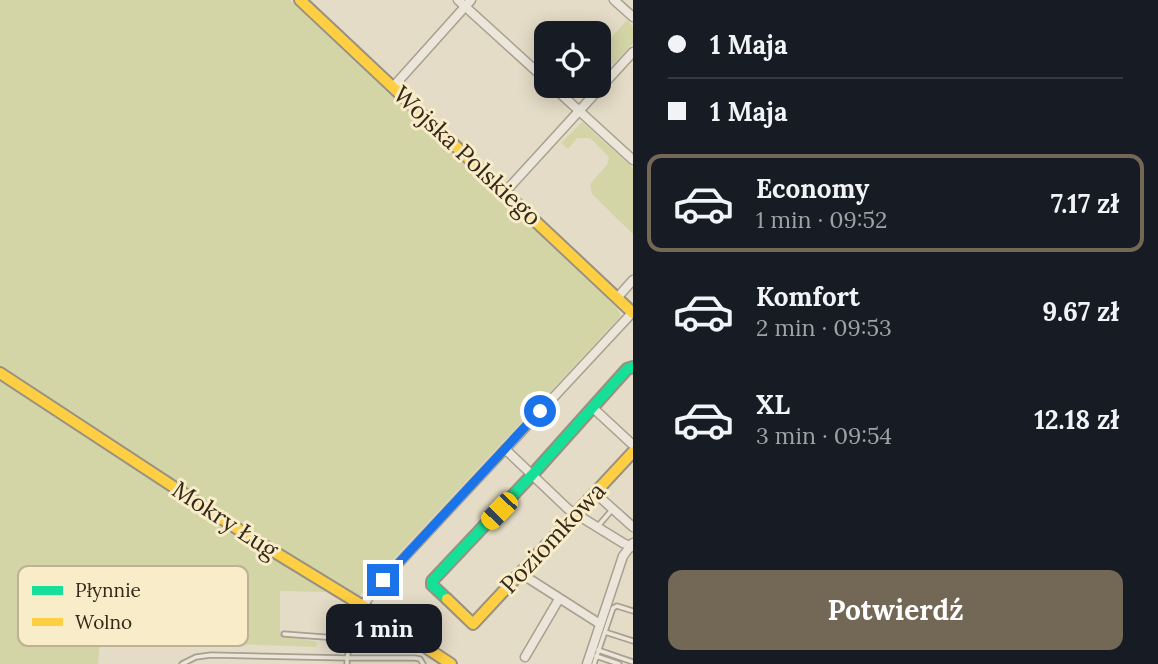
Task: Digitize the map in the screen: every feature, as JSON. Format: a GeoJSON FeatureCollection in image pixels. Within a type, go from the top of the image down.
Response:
{"type":"FeatureCollection","features":[{"type":"Feature","properties":{"kind":"street","name":"Wojska Polskiego"},"geometry":{"type":"LineString","coordinates":[[300,0],[633,313]]}},
{"type":"Feature","properties":{"kind":"street"},"geometry":{"type":"LineString","coordinates":[[458,0],[468,3],[534,68]]}},
{"type":"Feature","properties":{"kind":"street"},"geometry":{"type":"LineString","coordinates":[[614,0],[633,17]]}},
{"type":"Feature","properties":{"kind":"street"},"geometry":{"type":"LineString","coordinates":[[393,88],[468,3]]}},
{"type":"Feature","properties":{"kind":"street"},"geometry":{"type":"LineString","coordinates":[[505,192],[633,52]]}},
{"type":"Feature","properties":{"kind":"street"},"geometry":{"type":"LineString","coordinates":[[566,98],[633,160]]}},
{"type":"Feature","properties":{"kind":"street"},"geometry":{"type":"LineString","coordinates":[[617,298],[633,279]]}},
{"type":"Feature","properties":{"kind":"street"},"geometry":{"type":"LineString","coordinates":[[363,606],[373,591],[633,313]]}},
{"type":"Feature","properties":{"kind":"street"},"geometry":{"type":"LineString","coordinates":[[532,475],[627,369],[633,367]]}},
{"type":"Feature","properties":{"kind":"street","name":"Mokry Ług"},"geometry":{"type":"LineString","coordinates":[[0,373],[250,537],[451,664]]}},
{"type":"Feature","properties":{"kind":"street"},"geometry":{"type":"LineString","coordinates":[[592,407],[633,445]]}},
{"type":"Feature","properties":{"kind":"street"},"geometry":{"type":"LineString","coordinates":[[505,449],[568,509],[632,545],[624,556],[602,628],[587,664]]}},
{"type":"Feature","properties":{"kind":"street","name":"Poziomkowa"},"geometry":{"type":"LineString","coordinates":[[532,475],[432,581],[436,590],[473,624],[633,452]]}},
{"type":"Feature","properties":{"kind":"street"},"geometry":{"type":"LineString","coordinates":[[595,493],[633,527]]}},
{"type":"Feature","properties":{"kind":"street"},"geometry":{"type":"LineString","coordinates":[[520,573],[602,628]]}},
{"type":"Feature","properties":{"kind":"street"},"geometry":{"type":"LineString","coordinates":[[525,657],[559,599]]}},
{"type":"Feature","properties":{"kind":"lane"},"geometry":{"type":"LineString","coordinates":[[598,526],[610,507]]}},
{"type":"Feature","properties":{"kind":"lane"},"geometry":{"type":"LineString","coordinates":[[347,661],[351,639],[363,606]]}},
{"type":"Feature","properties":{"kind":"lane"},"geometry":{"type":"LineString","coordinates":[[594,664],[602,628],[614,607],[633,611]]}},
{"type":"Feature","properties":{"kind":"lane"},"geometry":{"type":"LineString","coordinates":[[602,628],[633,642]]}},
{"type":"Feature","properties":{"kind":"lane"},"geometry":{"type":"LineString","coordinates":[[284,634],[351,639]]}},
{"type":"Feature","properties":{"kind":"lane"},"geometry":{"type":"LineString","coordinates":[[598,650],[633,662]]}},
{"type":"Feature","properties":{"kind":"lane"},"geometry":{"type":"LineString","coordinates":[[182,664],[211,654],[347,661],[360,658],[415,658],[423,664]]}},
{"type":"Feature","properties":{"kind":"lane"},"geometry":{"type":"LineString","coordinates":[[596,656],[619,664]]}},
{"type":"Feature","properties":{"kind":"lane"},"geometry":{"type":"LineString","coordinates":[[360,658],[363,664]]}},
{"type":"Feature","properties":{"kind":"green space"},"geometry":{"type":"Polygon","coordinates":[[[0,0],[290,0],[617,308],[621,316],[358,597],[335,584],[328,592],[280,591],[280,634],[317,642],[316,647],[248,644],[248,566],[18,566],[18,646],[99,646],[98,664],[0,664],[0,0]]]}},
{"type":"Feature","properties":{"kind":"green space"},"geometry":{"type":"Polygon","coordinates":[[[627,20],[633,27],[633,43],[611,67],[611,38],[627,20]]]}},
{"type":"Feature","properties":{"kind":"green space"},"geometry":{"type":"Polygon","coordinates":[[[582,122],[633,168],[633,234],[592,194],[590,184],[607,165],[609,157],[590,138],[577,138],[568,149],[561,143],[582,122]]]}},
{"type":"Feature","properties":{"kind":"green space"},"geometry":{"type":"Polygon","coordinates":[[[362,614],[386,630],[383,633],[388,644],[386,646],[375,645],[365,637],[359,647],[352,645],[362,614]]]}},
{"type":"Feature","properties":{"kind":"traffic: fast"},"geometry":{"type":"LineString","coordinates":[[447,599],[432,585],[432,581],[627,369],[633,367]]}},
{"type":"Feature","properties":{"kind":"traffic: slow"},"geometry":{"type":"LineString","coordinates":[[300,0],[633,313]]}},
{"type":"Feature","properties":{"kind":"traffic: slow"},"geometry":{"type":"LineString","coordinates":[[0,373],[250,537],[451,664]]}},
{"type":"Feature","properties":{"kind":"traffic: slow"},"geometry":{"type":"LineString","coordinates":[[447,599],[473,624],[633,452]]}},
{"type":"Feature","properties":{"kind":"route"},"geometry":{"type":"LineString","coordinates":[[383,580],[540,411]]}}]}
